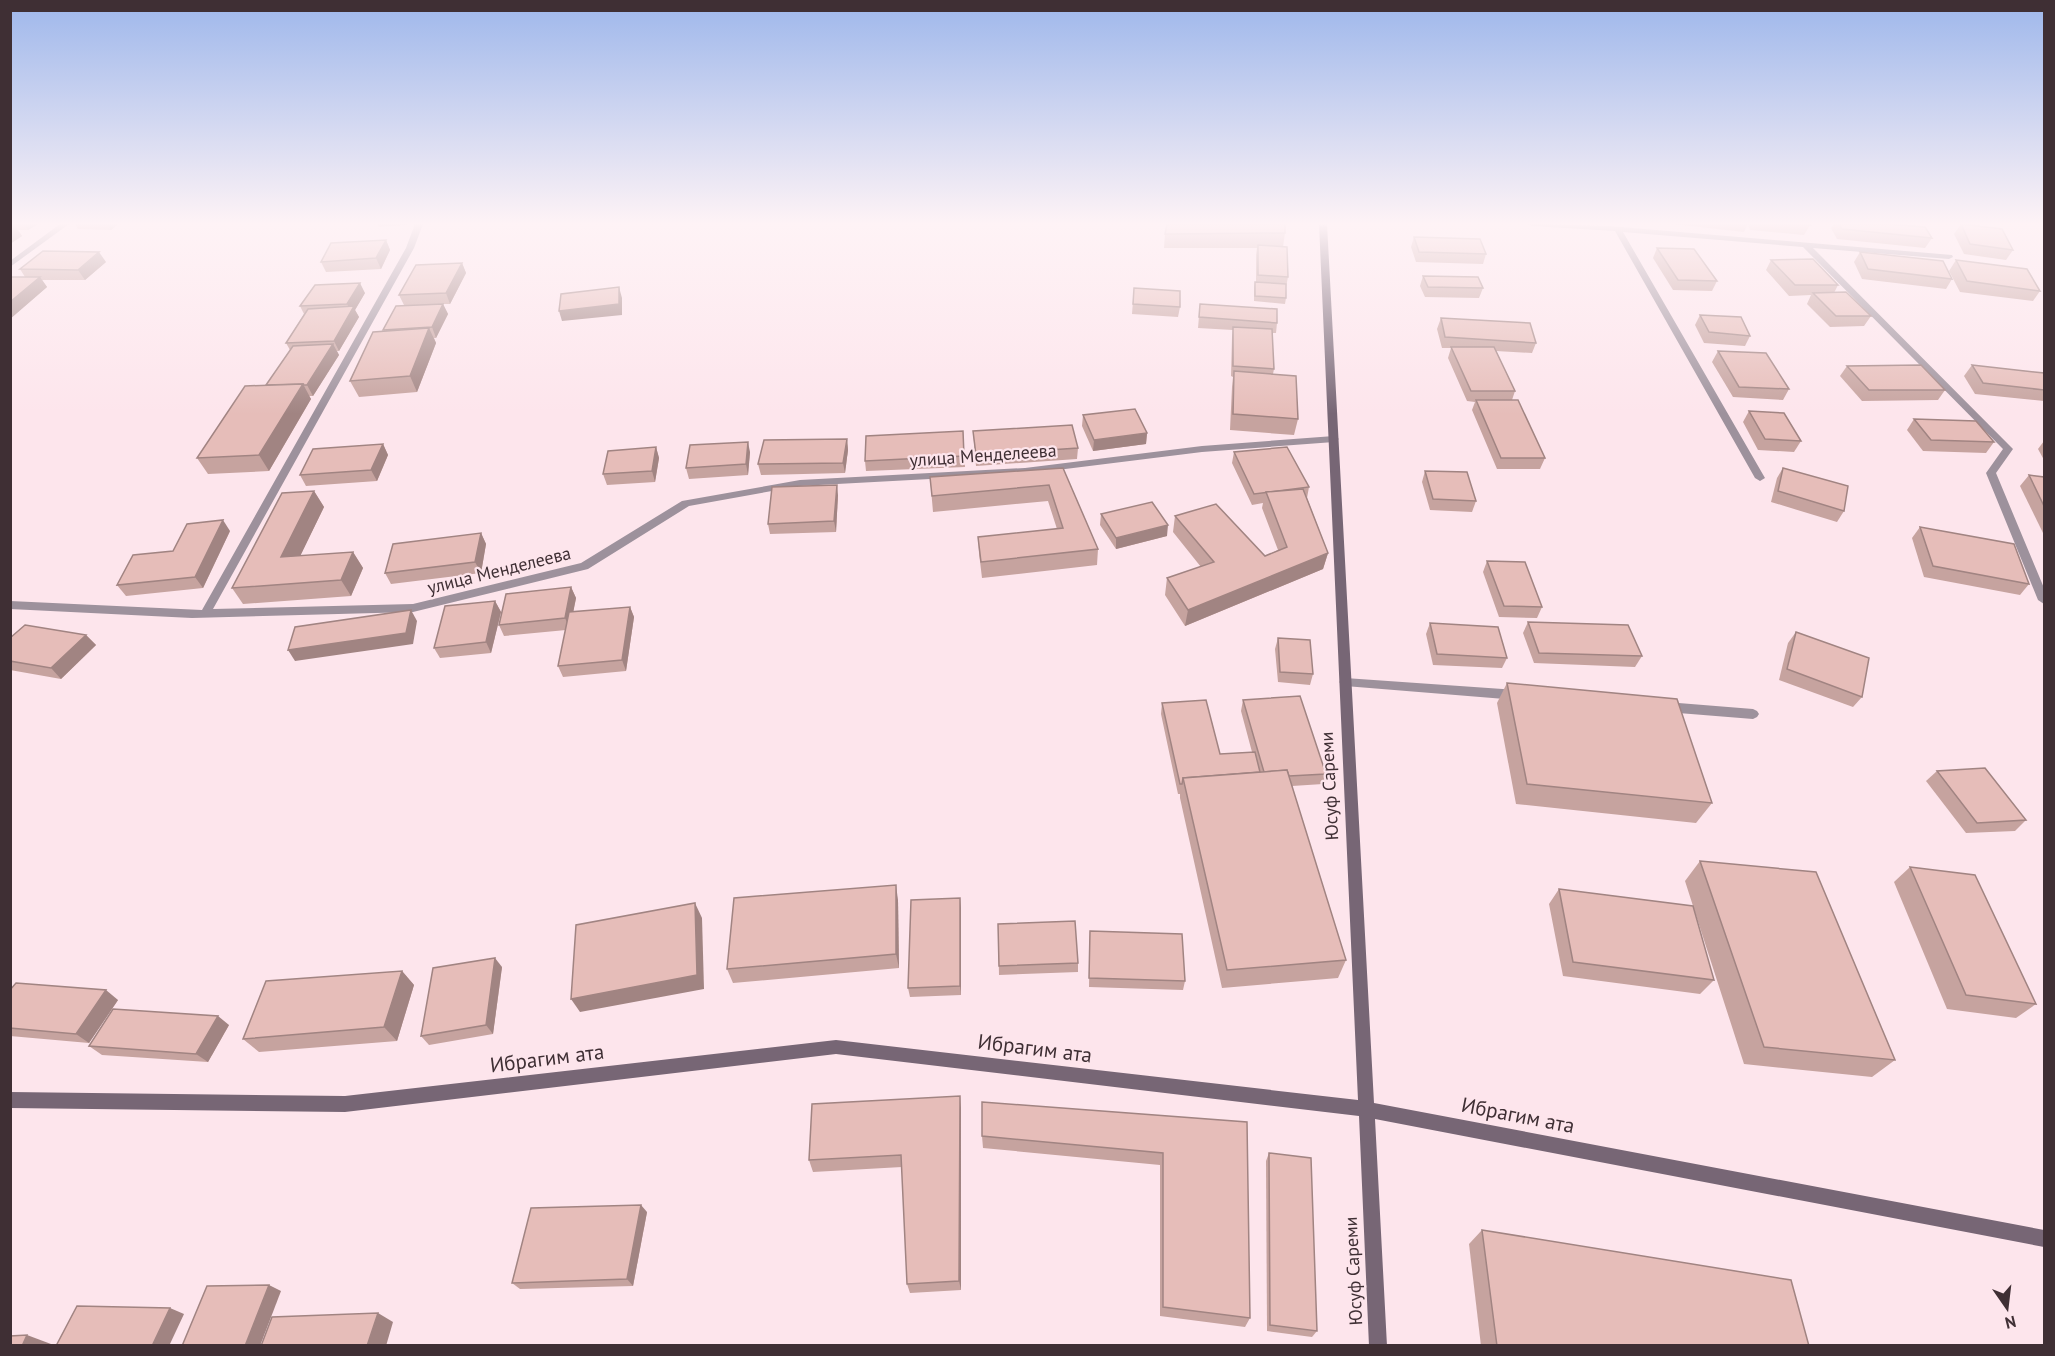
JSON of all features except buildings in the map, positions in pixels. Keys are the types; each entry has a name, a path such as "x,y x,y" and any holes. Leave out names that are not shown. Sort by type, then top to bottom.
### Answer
{"main road":[{"name":"Юсуф Сареми","path":"1326,287 1378,1346"},
{"name":"Ибрагим ата","path":"10,1100 345,1104 836,1047 1365,1109 2044,1239"}],"street":[{"path":"205,614 388,287"},
{"path":"1652,287 1760,478"},
{"path":"1848,287 2008,449 1991,473 2044,600"},
{"name":"улица Менделеева","path":"10,605 205,614 413,608 584,566 686,503 800,483 1025,471 1202,449 1334,439"},
{"path":"1345,682 1531,696"},
{"path":"1648,705 1753,714"}]}
